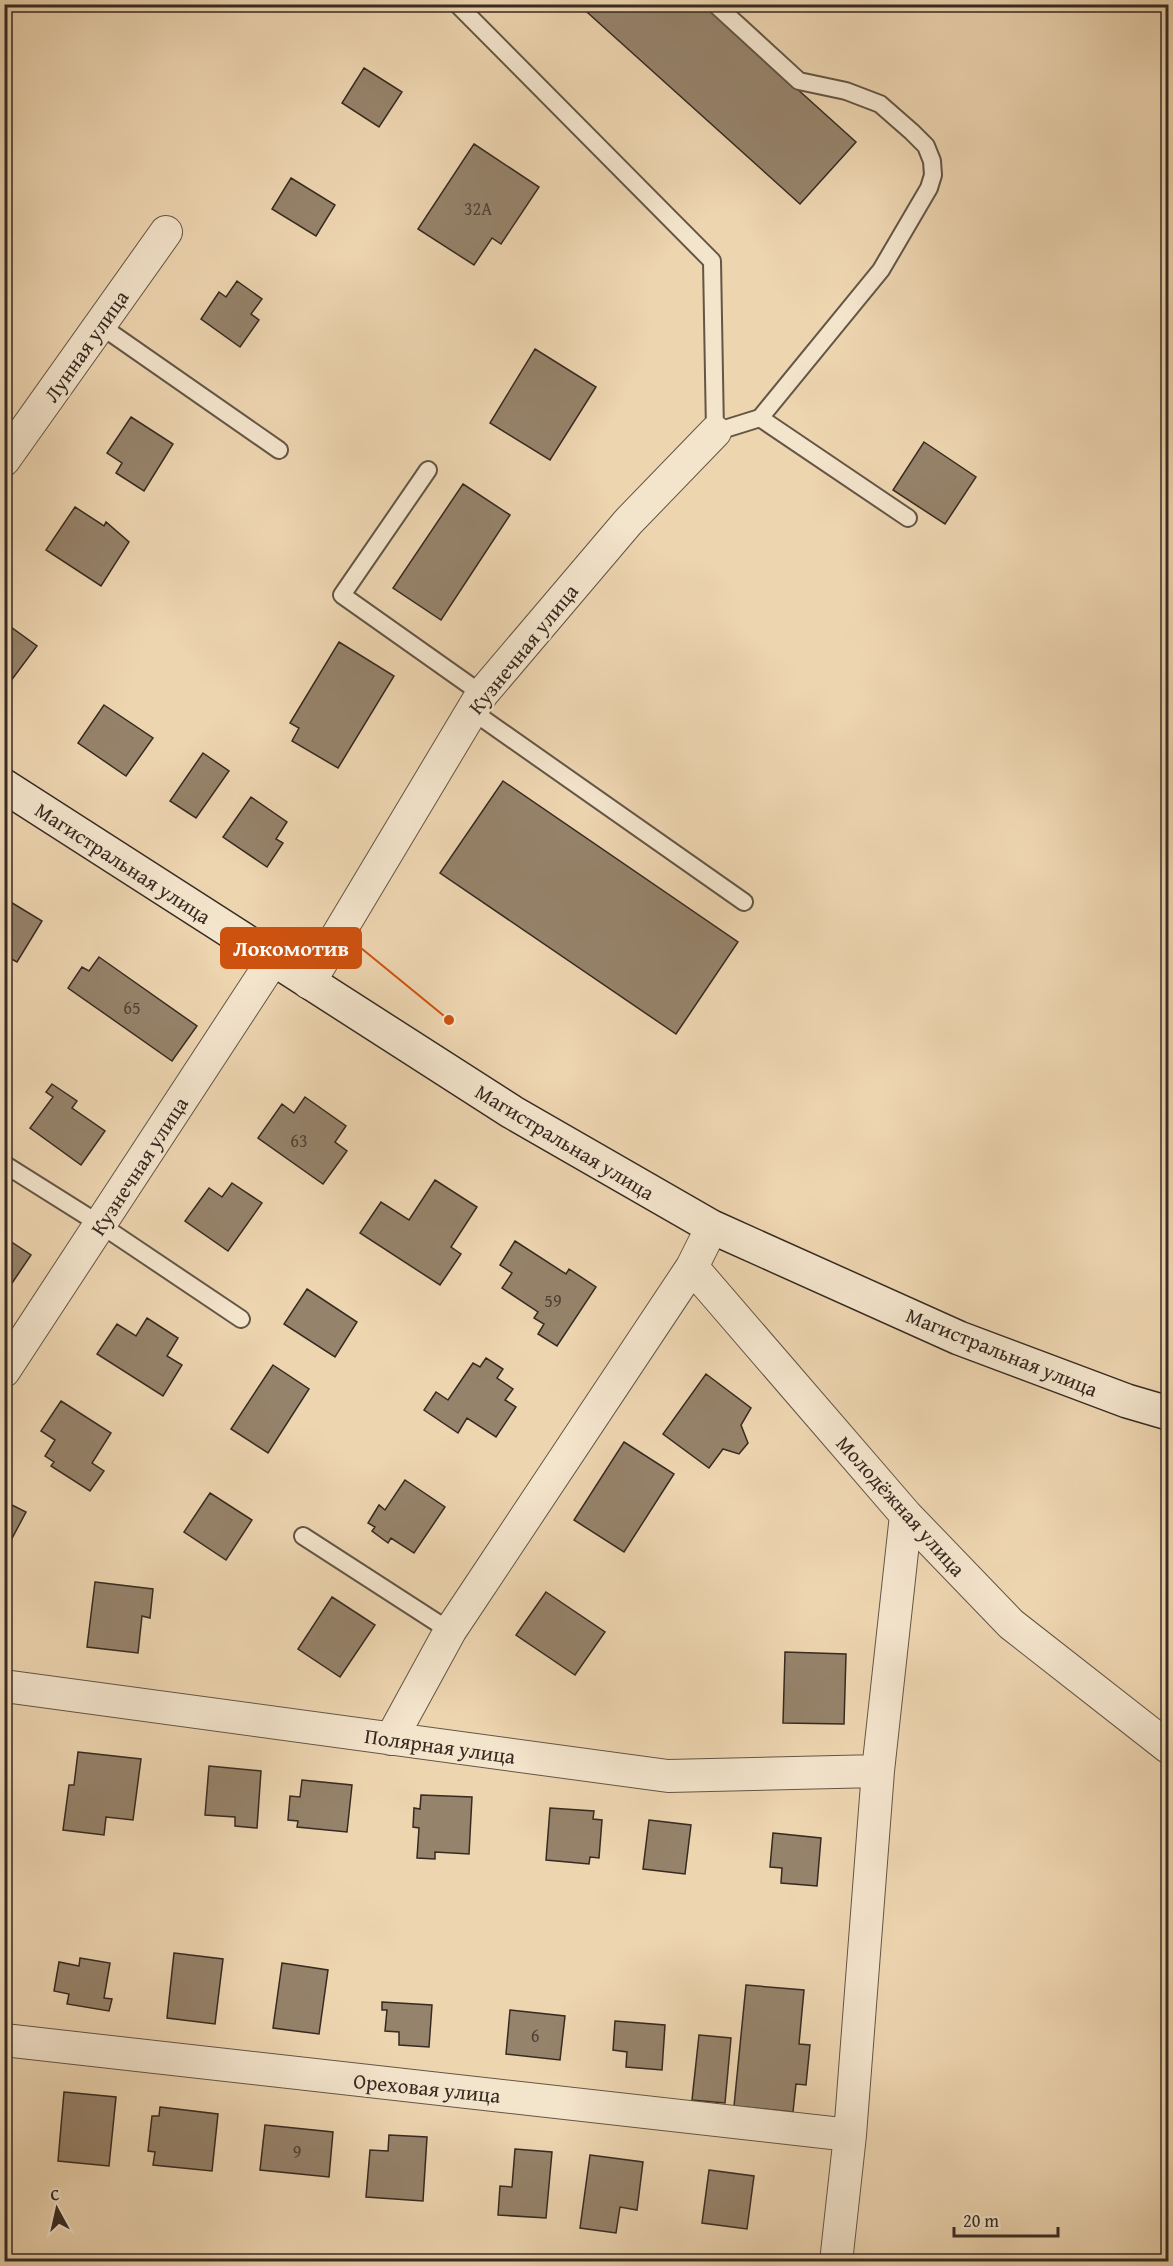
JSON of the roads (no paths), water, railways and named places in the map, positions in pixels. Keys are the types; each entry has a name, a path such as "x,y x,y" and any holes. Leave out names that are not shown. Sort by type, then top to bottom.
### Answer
{"main road":[{"name":"Магистральная улица","path":"4,786 512,1112 712,1227 959,1338 1127,1401 1168,1413"}],"street":[{"name":"Лунная улица","path":"4,460 166,232"},
{"name":"Кузнечная улица","path":"309,983 477,703 628,522 715,432"},
{"name":"Кузнечная улица","path":"4,1371 273,960"},
{"path":"391,1739 450,1630 692,1267 712,1227"},
{"name":"Молодёжная улица","path":"692,1267 906,1515 1011,1624 1168,1747"},
{"path":"836,2262 850,2135 878,1771 906,1515"},
{"name":"Полярная улица","path":"4,1686 668,1776 878,1771"},
{"name":"Ореховая улица","path":"4,2040 850,2135"}],"lane":[{"path":"457,4 712,261 715,432 760,418 881,270 929,188 933,175 932,161 926,146 879,104 846,91 799,81 715,4"},
{"path":"101,326 279,450"},
{"path":"760,418 908,518"},
{"path":"428,470 342,595 477,703 744,902"},
{"path":"4,1164 101,1224 241,1319"},
{"path":"303,1536 450,1630"}],"place":[{"name":"Локомотив","path":"449,1020"}]}
